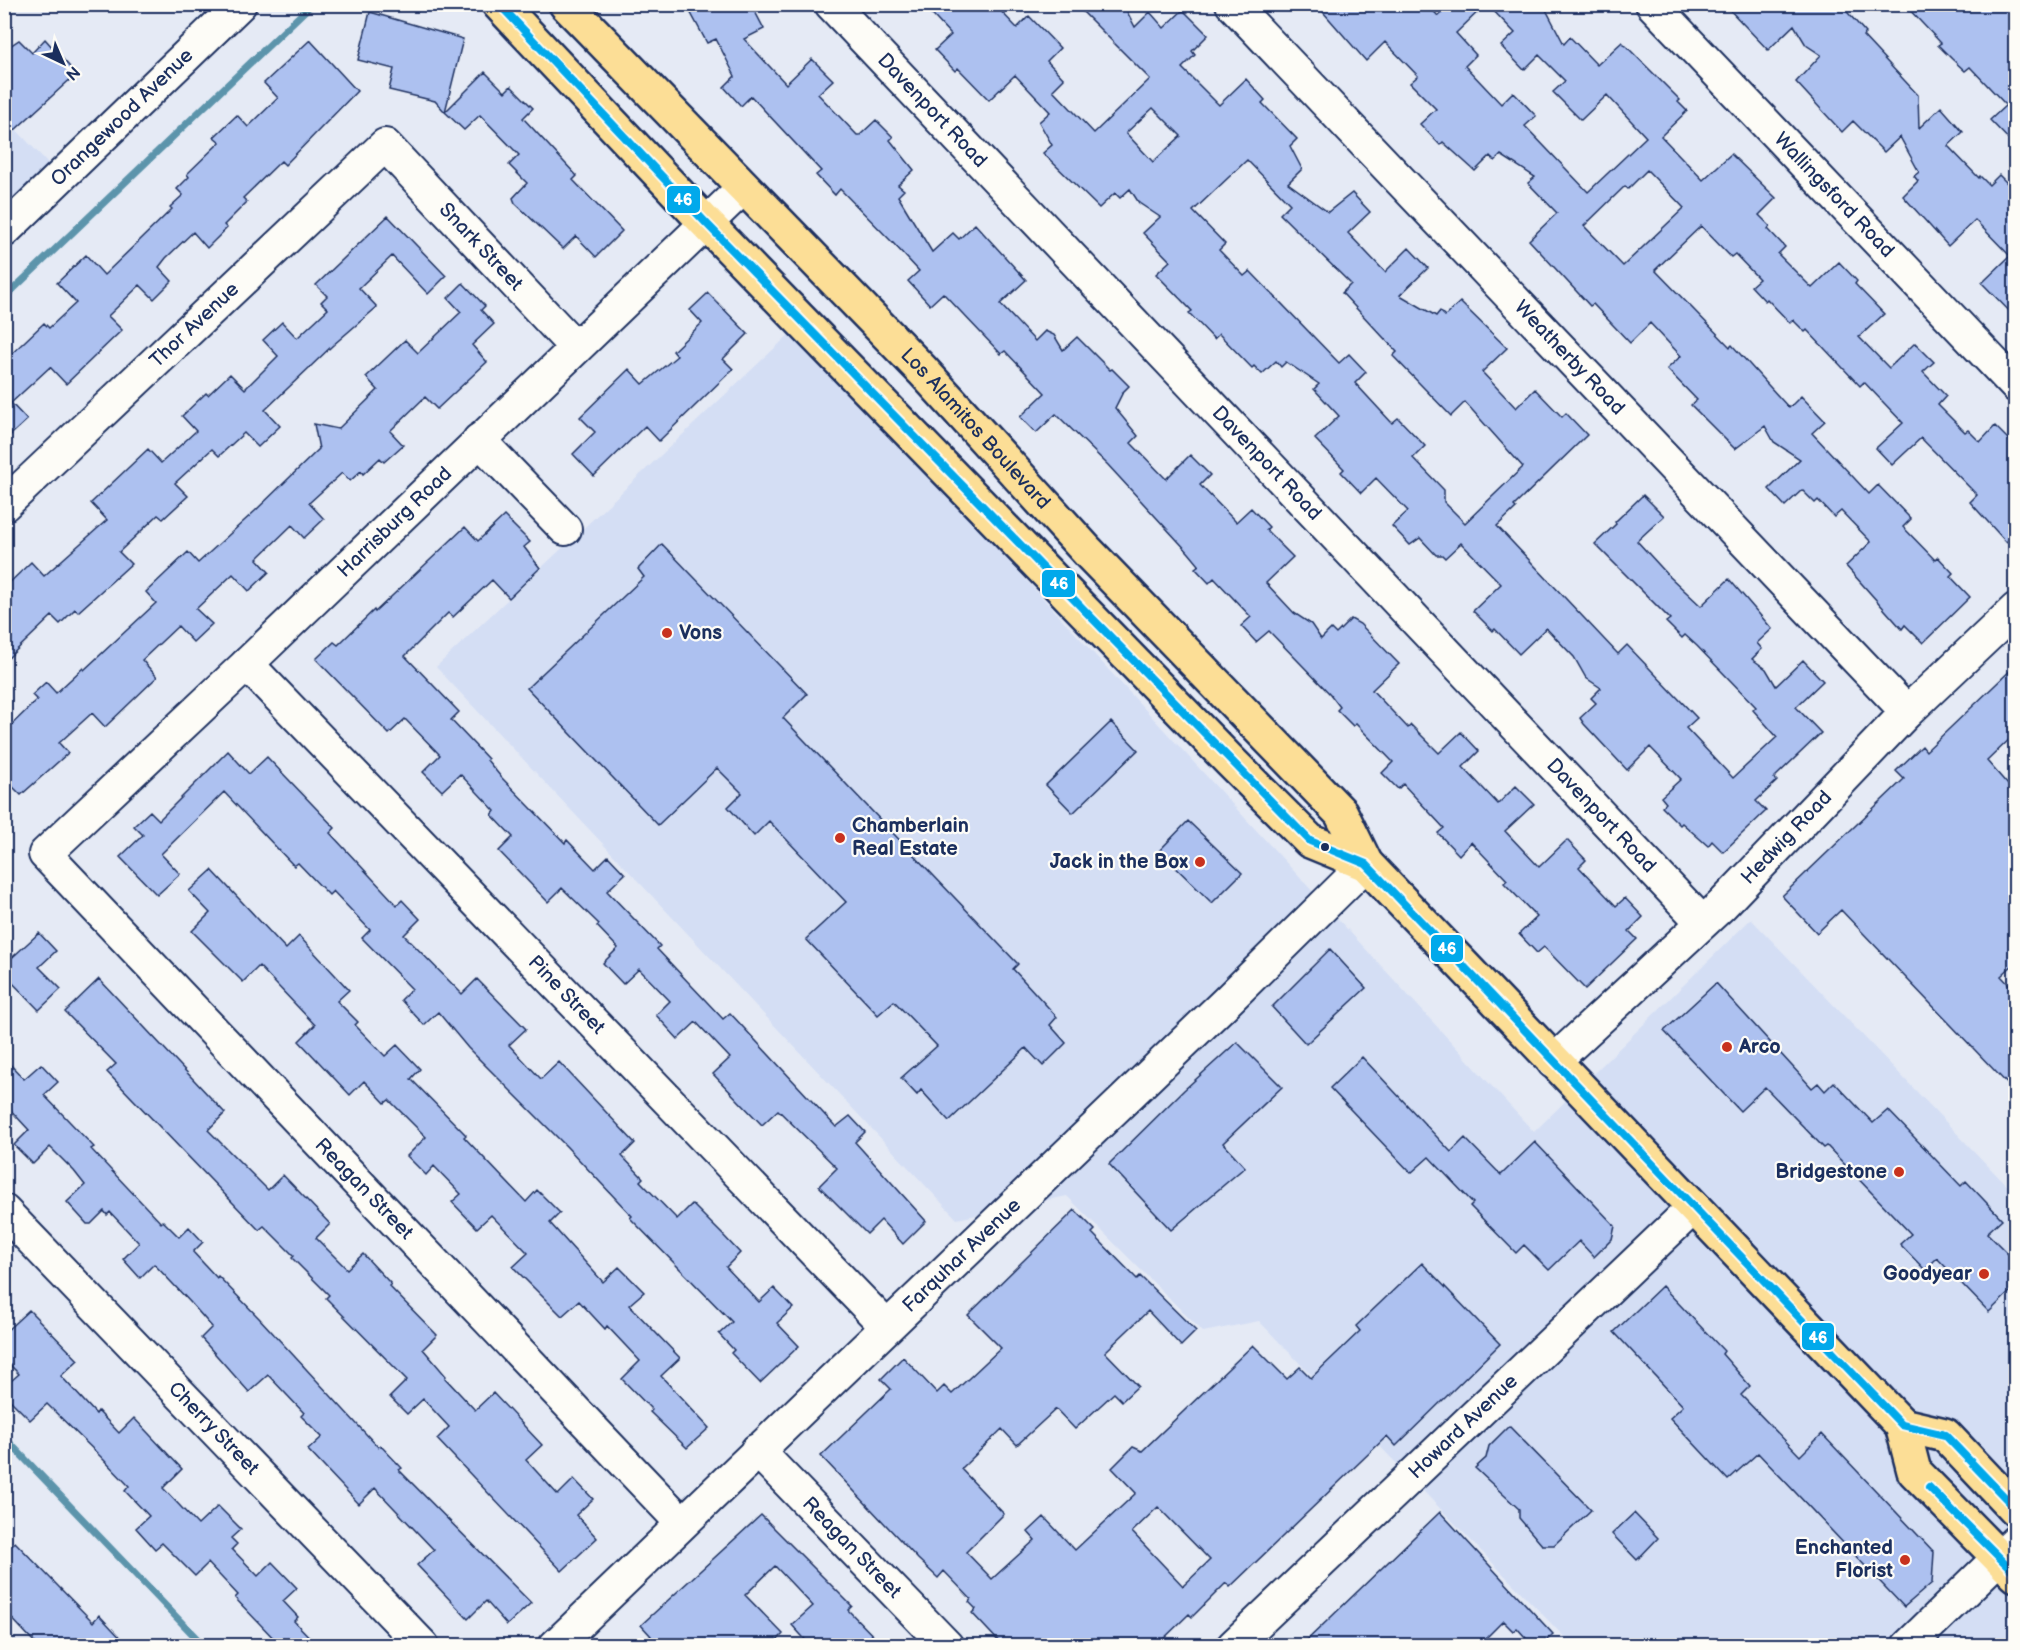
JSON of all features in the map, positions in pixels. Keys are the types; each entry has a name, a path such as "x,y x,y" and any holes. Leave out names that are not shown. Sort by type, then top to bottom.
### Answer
{"main road":[{"name":"Los Alamitos Boulevard","path":"499,4 706,223 1196,728 1310,841 1366,864"},
{"name":"Los Alamitos Boulevard","path":"566,4 742,188 923,371 1088,552 1341,813 1366,864 1902,1425 1914,1471 2010,1558"},
{"path":"1902,1425 1945,1435 2016,1510"}],"street":[{"name":"Orangewood Avenue","path":"4,231 240,4"},
{"name":"Davenport Road","path":"831,4 1702,922"},
{"name":"Weatherby Road","path":"1232,4 1907,712"},
{"name":"Wallingsford Road","path":"1652,4 2016,386"},
{"name":"Snark Street","path":"385,146 576,348"},
{"name":"Thor Avenue","path":"4,505 385,146"},
{"name":"Harrisburg Road","path":"45,854 248,664 742,188"},
{"path":"479,440 565,528"},
{"name":"Hedwig Road","path":"1553,1062 1722,905 1907,712 2016,609"},
{"name":"Pine Street","path":"248,664 886,1326"},
{"name":"Reagan Street","path":"45,854 682,1523"},
{"name":"Farquhar Avenue","path":"555,1646 1218,1010 1366,864"},
{"name":"Howard Avenue","path":"1233,1646 1693,1208"},
{"name":"Cherry Street","path":"4,1211 423,1646"},
{"name":"Reagan Street","path":"757,1450 947,1646"},
{"path":"1908,1646 2010,1558"}],"shaded area":[{"path":"5,118 49,164 5,207"},
{"path":"795,329 1534,1132 1751,919 2015,1194 2015,1645 1572,1645 1259,1321 1203,1332 1067,1196 957,1219 436,667"}],"building":[{"path":"686,4 751,4 764,29 744,39 786,84 812,59 833,80 818,94 857,135 860,135 876,120 893,137 890,140 914,170 898,185 904,190 898,196 932,252 953,233 959,239 975,224 1026,280 1000,304 1035,341 1045,331 1054,335 1063,350 1077,337 1110,370 1112,369 1129,386 1123,392 1115,408 1138,436 1131,443 1166,479 1190,455 1210,475 1200,485 1236,522 1251,508 1269,527 1266,530 1293,557 1266,583 1294,613 1311,624 1321,639 1331,629 1336,634 1351,619 1360,624 1399,664 1372,690 1408,728 1411,725 1439,753 1461,732 1479,751 1463,767 1498,804 1516,786 1534,804 1505,831 1539,867 1567,840 1586,860 1579,867 1616,906 1625,898 1643,917 1629,931 1637,939 1585,989 1544,947 1537,953 1519,934 1537,917 1504,883 1507,880 1471,842 1459,855 1438,833 1444,828 1403,784 1398,789 1382,773 1393,762 1356,724 1353,726 1337,710 1340,707 1330,694 1269,631 1256,642 1241,626 1251,617 1214,578 1209,583 1195,568 1199,565 1189,553 1108,465 1056,414 1036,433 1020,417 1045,393 1005,351 1001,354 943,293 930,305 908,281 919,271 893,243 840,189 835,195 816,175 821,171 751,96 741,106 724,87 735,76 716,39 707,43"},
{"path":"922,4 994,4 1017,28 1029,16 1060,48 1047,61 1064,79 1053,90 1094,133 1150,79 1075,4 1123,4 1135,27 1150,12 1164,28 1183,10 1208,35 1192,51 1195,55 1182,68 1219,105 1246,79 1265,100 1262,103 1297,139 1290,146 1302,169 1288,183 1328,212 1352,193 1370,212 1348,233 1385,272 1409,248 1428,268 1400,295 1436,316 1440,311 1445,316 1460,302 1507,348 1482,372 1516,408 1535,389 1562,417 1566,413 1587,435 1514,506 1516,508 1497,526 1618,654 1627,645 1697,718 1686,728 1733,778 1777,737 1753,710 1756,707 1697,646 1685,635 1682,638 1666,622 1670,619 1595,544 1616,524 1615,522 1643,495 1664,516 1637,541 1670,577 1701,606 1729,579 1772,629 1757,643 1762,649 1752,659 1766,669 1776,686 1803,660 1823,681 1796,707 1821,733 1774,778 1777,781 1756,801 1766,811 1723,852 1712,841 1708,846 1682,823 1680,825 1662,807 1666,803 1661,797 1681,779 1650,747 1627,770 1580,718 1596,703 1591,698 1601,688 1586,678 1574,657 1546,628 1519,654 1495,629 1493,631 1473,611 1501,584 1461,543 1445,558 1442,555 1436,555 1420,538 1410,545 1392,526 1408,511 1376,478 1361,493 1341,472 1344,469 1315,439 1339,416 1314,389 1319,384 1286,362 1281,367 1276,361 1262,374 1254,366 1252,368 1219,334 1214,339 1189,313 1192,311 1156,274 1170,261 1143,233 1160,217 1139,203 1130,189 1120,198 1115,193 1099,208 1043,153 1052,145 1039,122 1050,112 1015,75 989,100 958,68 955,71 935,50 951,35","holes":["1153,108 1181,136 1153,162 1126,133","1247,160 1290,204 1280,214 1351,284 1342,293 1397,352 1393,356 1451,416 1465,402 1523,467 1465,523 1444,502 1444,490 1413,458 1425,446 1398,418 1392,423 1355,383 1366,372 1349,354 1339,363 1250,271 1244,276 1219,250 1225,244 1193,211"]},
{"path":"1316,4 1427,4 1438,16 1451,4 1486,4 1456,33 1476,55 1465,66 1501,104 1513,92 1536,116 1525,126 1588,192 1646,137 1607,95 1581,120 1553,92 1565,81 1539,55 1524,70 1501,46 1515,33 1487,4 1543,4 1564,44 1570,37 1597,65 1622,42 1680,100 1678,102 1687,111 1661,136 1703,180 1731,154 1776,198 1759,215 1770,226 1768,229 1785,247 1778,254 1812,288 1839,262 1857,281 1855,284 1884,314 1859,337 1889,368 1915,343 1934,362 1923,372 1946,396 1938,405 1965,432 1968,430 1980,442 1995,426 2016,447 2016,533 2006,542 1970,502 1977,495 1921,438 1892,465 1876,448 1903,423 1864,382 1860,386 1807,330 1805,332 1793,320 1790,323 1767,299 1765,301 1751,286 1759,279 1735,254 1731,257 1701,226 1655,270 1730,347 1732,345 1789,408 1801,396 1825,421 1812,433 1869,494 1878,485 1911,519 1903,527 1935,560 1938,557 1953,573 1950,576 1970,597 1923,643 1905,625 1902,629 1846,566 1871,542 1841,511 1834,517 1818,500 1815,503 1802,490 1785,506 1769,489 1800,459 1774,442 1765,426 1735,449 1691,405 1697,400 1667,369 1681,356 1650,323 1630,343 1593,304 1590,306 1529,240 1557,213 1528,183 1535,177 1501,155 1495,161 1490,156 1475,171 1443,142 1440,145 1420,124 1436,109 1410,83 1418,76 1385,42 1366,61","holes":["1647,170 1684,208 1623,266 1584,226 1625,186 1628,189"]},
{"path":"1724,4 1840,4 1866,33 1863,36 1918,95 1919,128 1941,107 1963,132 1948,146 1979,178 1980,176 1989,185 1999,175 2016,192 2016,318 1982,283 2010,256 1975,220 1948,246 1903,196 1918,181 1914,176 1919,172 1900,137 1884,152 1853,121 1842,132 1796,82 1821,55 1806,45 1794,25 1768,50"},
{"path":"1904,4 2004,4 2016,17 2016,147 1990,120 2006,105 1970,67 1965,71 1952,59 1938,45 1941,43"},
{"path":"370,12 463,39 445,112 435,101 389,90 394,69 358,60"},
{"path":"45,39 76,74 4,140 4,50 19,40 32,53"},
{"path":"310,40 357,91 285,165 281,161 243,198 247,202 224,225 227,228 207,248 193,232 166,258 159,267 172,281 154,299 140,285 108,316 122,330 66,384 50,367 11,403 27,420 4,441 4,361 44,323 49,328 76,303 57,283 86,255 104,275 172,209 170,207 183,195 177,189 189,177 187,174 220,142 214,137 237,115 248,127 278,98 264,83"},
{"path":"485,72 505,92 511,86 533,108 523,118 577,176 573,180 622,231 596,257 576,236 563,249 515,203 513,198 527,183 509,165 519,155 480,115 464,130 445,112"},
{"path":"388,216 446,276 428,294 392,256 359,288 377,307 265,410 280,426 258,447 244,433 219,456 212,449 175,483 188,496 163,519 158,515 119,552 131,564 78,612 75,609 60,624 52,616 4,662 4,588 31,562 44,576 107,520 91,503 148,449 161,463 196,431 182,416 206,393 208,395 230,374 245,389 278,356 263,340 282,322 297,338 328,309 321,302 327,296 316,285"},
{"path":"463,283 485,306 481,310 494,324 472,345 487,362 437,409 425,397 390,431 403,445 384,462 380,458 363,474 361,471 350,481 342,473 309,503 324,519 304,538 292,525 257,559 269,572 249,591 233,574 196,609 212,624 193,642 178,626 142,660 157,677 105,727 92,713 59,743 68,753 21,795 4,778 4,732 37,700 32,695 46,682 56,693 83,668 84,670 156,603 146,592 188,552 198,563 255,511 319,449 314,424 338,429 378,390 366,377 405,340 418,353 461,312 448,298"},
{"path":"708,293 748,334 723,359 733,369 659,441 645,426 594,476 573,454 595,432 580,417 629,369 643,384 677,356 673,351 702,323 690,310"},
{"path":"504,516 530,542 524,547 540,568 509,598 492,580 453,617 448,613 405,656 459,712 451,720 488,759 501,777 565,843 567,840 595,869 608,856 625,874 607,891 660,946 657,949 723,1019 730,1013 836,1127 850,1116 865,1132 855,1142 926,1221 903,1244 881,1220 867,1234 819,1186 837,1168 778,1110 762,1125 713,1074 730,1058 696,1022 678,1039 656,1015 670,1001 639,969 623,984 603,963 618,948 597,926 599,924 562,888 548,902 499,851 513,837 492,815 495,811 460,774 442,791 423,772 440,755 405,719 389,734 316,659 334,642 338,645 465,527 478,541"},
{"path":"662,544 807,694 783,718 1018,964 1013,969 1057,1017 1050,1025 1066,1043 1043,1066 1026,1048 949,1121 921,1090 917,1095 901,1078 937,1046 894,1001 878,1015 806,939 846,902 769,821 754,836 728,807 742,793 717,768 658,825 527,688 644,577 638,569"},
{"path":"2016,665 2016,733 1987,761 2016,794 2016,962 2001,976 2016,992 2016,1093 1841,910 1817,933 1782,896 1904,779 1896,771 1922,746 1926,751"},
{"path":"1111,722 1138,750 1073,813 1046,785"},
{"path":"228,751 249,774 267,757 335,828 330,833 397,905 402,900 420,919 404,935 462,994 477,979 526,1029 509,1045 541,1079 559,1062 635,1143 622,1156 643,1178 640,1181 677,1219 692,1204 723,1235 740,1253 726,1267 759,1302 774,1288 793,1308 777,1323 799,1346 760,1383 731,1353 734,1350 719,1334 732,1322 630,1218 632,1216 567,1147 468,1048 438,1012 424,1025 401,1000 412,989 362,938 370,930 333,891 329,895 298,863 294,866 224,792 161,854 180,874 157,895 120,857 143,835 134,826 150,811 159,820"},
{"name":"Jack in the Box","path":"1188,821 1242,873 1212,903 1159,851"},
{"path":"212,870 286,949 299,936 349,990 337,1001 358,1022 355,1025 385,1056 397,1045 420,1069 411,1079 466,1135 464,1137 526,1202 537,1190 560,1213 550,1223 603,1282 619,1267 644,1292 629,1305 680,1358 661,1376 709,1428 687,1448 650,1412 652,1410 622,1379 640,1361 607,1326 605,1329 579,1301 562,1316 513,1267 528,1253 491,1215 477,1228 452,1202 461,1194 434,1166 426,1175 407,1156 426,1137 389,1100 385,1103 364,1081 350,1095 299,1041 315,1025 259,966 243,982 192,931 210,913 189,891"},
{"path":"39,933 56,951 39,967 61,989 39,1010 4,974 4,965"},
{"path":"1330,949 1366,988 1306,1044 1272,1007"},
{"path":"99,979 225,1113 208,1130 268,1190 283,1175 330,1224 316,1238 347,1269 363,1254 391,1284 389,1286 437,1335 423,1349 446,1376 445,1378 475,1410 493,1393 542,1445 526,1460 558,1495 574,1479 593,1499 576,1515 597,1538 562,1571 437,1439 449,1427 423,1399 407,1414 390,1397 407,1380 326,1298 329,1295 292,1258 294,1256 264,1226 259,1230 107,1072 116,1064 65,1012"},
{"path":"1716,983 1812,1088 1818,1083 1825,1091 1834,1082 1873,1123 1888,1110 1961,1186 1966,1181 2002,1219 1987,1233 2016,1262 2016,1286 1989,1312 1937,1258 1925,1270 1900,1244 1911,1234 1827,1146 1824,1148 1765,1087 1740,1111 1664,1031"},
{"path":"1237,1042 1282,1087 1223,1143 1245,1167 1171,1230 1109,1164 1184,1090"},
{"path":"1362,1057 1451,1152 1465,1138 1501,1175 1535,1142 1615,1226 1612,1239 1594,1257 1579,1241 1549,1270 1524,1245 1516,1253 1470,1206 1473,1203 1429,1157 1411,1173 1330,1088"},
{"path":"4,1058 24,1079 41,1064 58,1082 44,1095 94,1147 91,1149 161,1223 163,1221 179,1237 189,1227 203,1242 193,1252 259,1318 378,1447 380,1445 402,1468 399,1470 531,1603 507,1625 486,1601 468,1619 417,1565 434,1550 375,1488 359,1504 308,1450 322,1437 301,1416 304,1413 268,1375 249,1392 201,1338 212,1327 191,1303 154,1264 140,1278 123,1259 139,1243 110,1212 107,1215 104,1211 91,1224 87,1224 67,1202 85,1185 74,1171 50,1147 33,1164 14,1145 29,1130 4,1103"},
{"path":"1075,1210 1095,1230 1092,1233 1137,1279 1140,1276 1196,1331 1181,1346 1148,1311 1105,1352 1138,1386 1122,1401 1114,1393 1075,1429 1056,1409 1017,1445 1002,1429 961,1469 1004,1514 966,1552 992,1579 1035,1540 1028,1532 1044,1517 1075,1550 1136,1493 1112,1468 1133,1447 1142,1451 1253,1345 1287,1379 1300,1367 1311,1378 1360,1331 1356,1326 1422,1263 1500,1344 1396,1446 1387,1436 1230,1587 1226,1583 1192,1617 1189,1614 1156,1646 1003,1646 972,1613 976,1609 969,1602 971,1599 944,1571 938,1578 918,1559 821,1456 891,1389 881,1379 903,1357 937,1393 944,1386 952,1394 1001,1348 968,1315","holes":["1158,1507 1210,1560 1183,1586 1132,1532"]},
{"path":"1662,1286 1724,1351 1722,1354 1750,1386 1741,1395 1800,1456 1822,1434 1934,1552 1932,1583 1904,1607 1758,1453 1728,1480 1670,1418 1683,1406 1614,1332"},
{"path":"29,1310 78,1360 61,1376 96,1414 98,1411 119,1433 134,1418 182,1469 163,1488 198,1525 218,1506 241,1529 231,1538 237,1544 232,1549 258,1576 272,1562 297,1588 283,1601 298,1617 294,1621 318,1646 281,1646 235,1598 238,1595 208,1563 195,1576 162,1543 155,1549 136,1528 149,1516 125,1491 129,1486 101,1457 47,1404 30,1420 4,1394 4,1387 19,1374 4,1359 4,1333"},
{"path":"1509,1426 1591,1510 1554,1545 1542,1545 1519,1518 1519,1509 1475,1468 1486,1458 1489,1446"},
{"path":"1440,1512 1553,1634 1541,1646 1533,1646 1517,1628 1513,1631 1503,1621 1478,1646 1301,1646"},
{"path":"1634,1513 1658,1538 1637,1560 1612,1534"},
{"path":"761,1515 852,1606 848,1610 883,1646 811,1646 792,1625 813,1606 775,1566 745,1595 783,1634 772,1646 641,1646 651,1636 641,1625"},
{"path":"15,1542 93,1622 99,1615 128,1646 38,1646 4,1610 4,1552"}],"waterway":[{"path":"4,298 312,4"},
{"path":"4,1437 204,1646"}],"transit line":[{"name":"46","path":"499,4 706,223 1310,841 1366,864 1902,1425 1945,1435 2016,1509"},
{"name":"46","path":"1929,1487 2016,1574"}],"place":[{"name":"Vons","path":"667,633"},
{"name":"Chamberlain Real Estate","path":"840,838"},
{"name":"Jack in the Box","path":"1200,862"},
{"name":"Arco","path":"1727,1047"},
{"name":"Bridgestone","path":"1899,1172"},
{"name":"Goodyear","path":"1984,1274"},
{"name":"Enchanted Florist","path":"1905,1560"}]}
